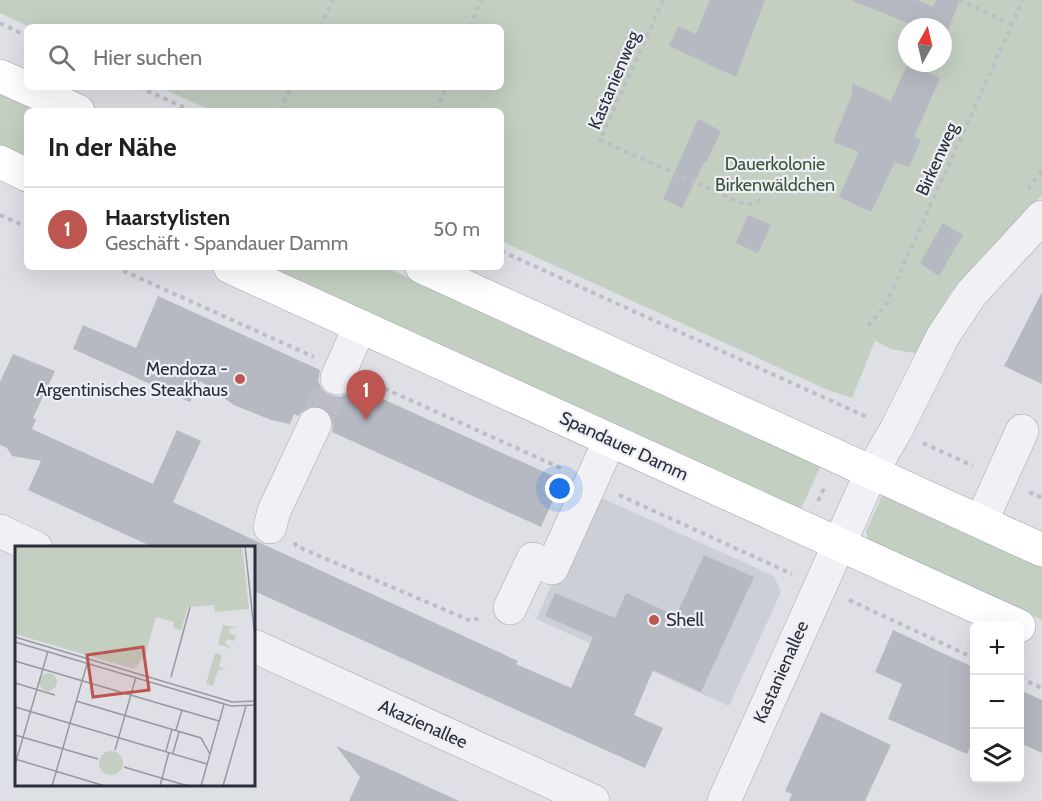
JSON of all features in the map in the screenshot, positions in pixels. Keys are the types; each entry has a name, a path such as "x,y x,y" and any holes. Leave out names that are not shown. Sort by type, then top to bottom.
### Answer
{"main road":[{"path":"0,76 24,87"},
{"path":"31,90 71,108"},
{"path":"0,162 24,174"},
{"name":"Spandauer Damm","path":"237,270 1008,621"},
{"path":"429,270 1042,550"},
{"name":"Spandauer Damm","path":"1024,628 1042,636"}],"street":[{"name":"Kastanienallee","path":"724,801 871,473 896,430 943,336 971,294 1042,217"},
{"path":"339,373 360,326"},
{"path":"282,532 274,511 315,424"},
{"path":"981,522 1022,431"},
{"path":"510,608 532,559 552,568 610,440"},
{"path":"0,531 32,546"},
{"name":"Akazienallee","path":"255,646 593,801"}],"path":[{"path":"321,24 333,0"},
{"path":"471,24 481,0"},
{"name":"Kastanienweg","path":"663,0 600,140 746,205 765,199"},
{"path":"958,0 1012,25"},
{"name":"Birkenweg","path":"868,326 885,306 1023,0"},
{"path":"0,23 24,35"},
{"path":"146,90 186,108"},
{"path":"281,108 290,90"},
{"path":"437,108 445,90"},
{"path":"0,215 24,226"},
{"path":"504,252 1042,498"},
{"path":"121,270 339,373 591,482 800,578"},
{"path":"815,507 827,480"},
{"path":"282,532 296,546 471,621 510,608"},
{"path":"843,598 970,656"},
{"path":"1024,680 1042,688"}],"shaded area":[{"path":"593,494 774,576 781,592 729,706 536,619"}],"green space":[{"name":"Dauerkolonie Birkenwäldchen","path":"0,0 1042,0 1042,195 951,292 935,318 920,354 891,349 875,341 852,398 828,390 504,242 504,108 205,108 166,90 504,90 504,24 24,24 0,13"},
{"path":"0,93 33,108 24,108 24,157 0,146"},
{"path":"274,270 392,270 821,465 801,509"},
{"path":"882,496 893,496 1042,566 1042,620 868,542 866,531"}],"building":[{"path":"710,0 765,0 736,77 669,46 678,26 696,34"},
{"path":"917,0 933,7 936,0 960,0 952,19 898,19 853,1"},
{"path":"904,72 930,72 940,78 914,137 921,140 909,167 895,162 871,212 839,197 859,152 833,142 852,94 852,83 891,101"},
{"path":"698,119 721,131 682,208 663,199"},
{"path":"748,215 771,225 758,253 736,243"},
{"path":"943,223 963,235 939,276 920,263"},
{"path":"1042,292 1042,384 1004,366"},
{"path":"158,296 320,370 318,381 329,395 340,397 354,386 562,480 541,527 332,432 334,423 331,414 322,407 313,405 305,408 298,416 294,414 290,424 271,420 234,405 200,381 190,402 73,349 83,325 136,348"},
{"path":"13,354 55,371 33,418 36,420 32,429 153,484 177,430 201,441 173,502 518,661 516,664 571,688 593,637 545,616 555,593 615,618 626,593 676,616 704,555 754,577 701,692 653,670 634,715 663,728 645,768 255,591 255,546 151,546 28,490 41,461 12,456 7,448 0,445 0,382"},
{"path":"893,630 970,666 970,747 967,754 888,719 902,684 875,672"},
{"path":"1024,692 1042,700 1042,753 1024,745"},
{"path":"821,712 891,745 865,801 789,801 792,794 785,791"},
{"path":"336,746 459,801 349,801 360,777"}],"tunnel":[{"path":"315,424 337,378"}],"place":[{"name":"Mendoza - Argentinisches Steakhaus","path":"240,379"},
{"name":"Haarstylisten","path":"366,420"},
{"name":"Shell","path":"654,620"}]}
